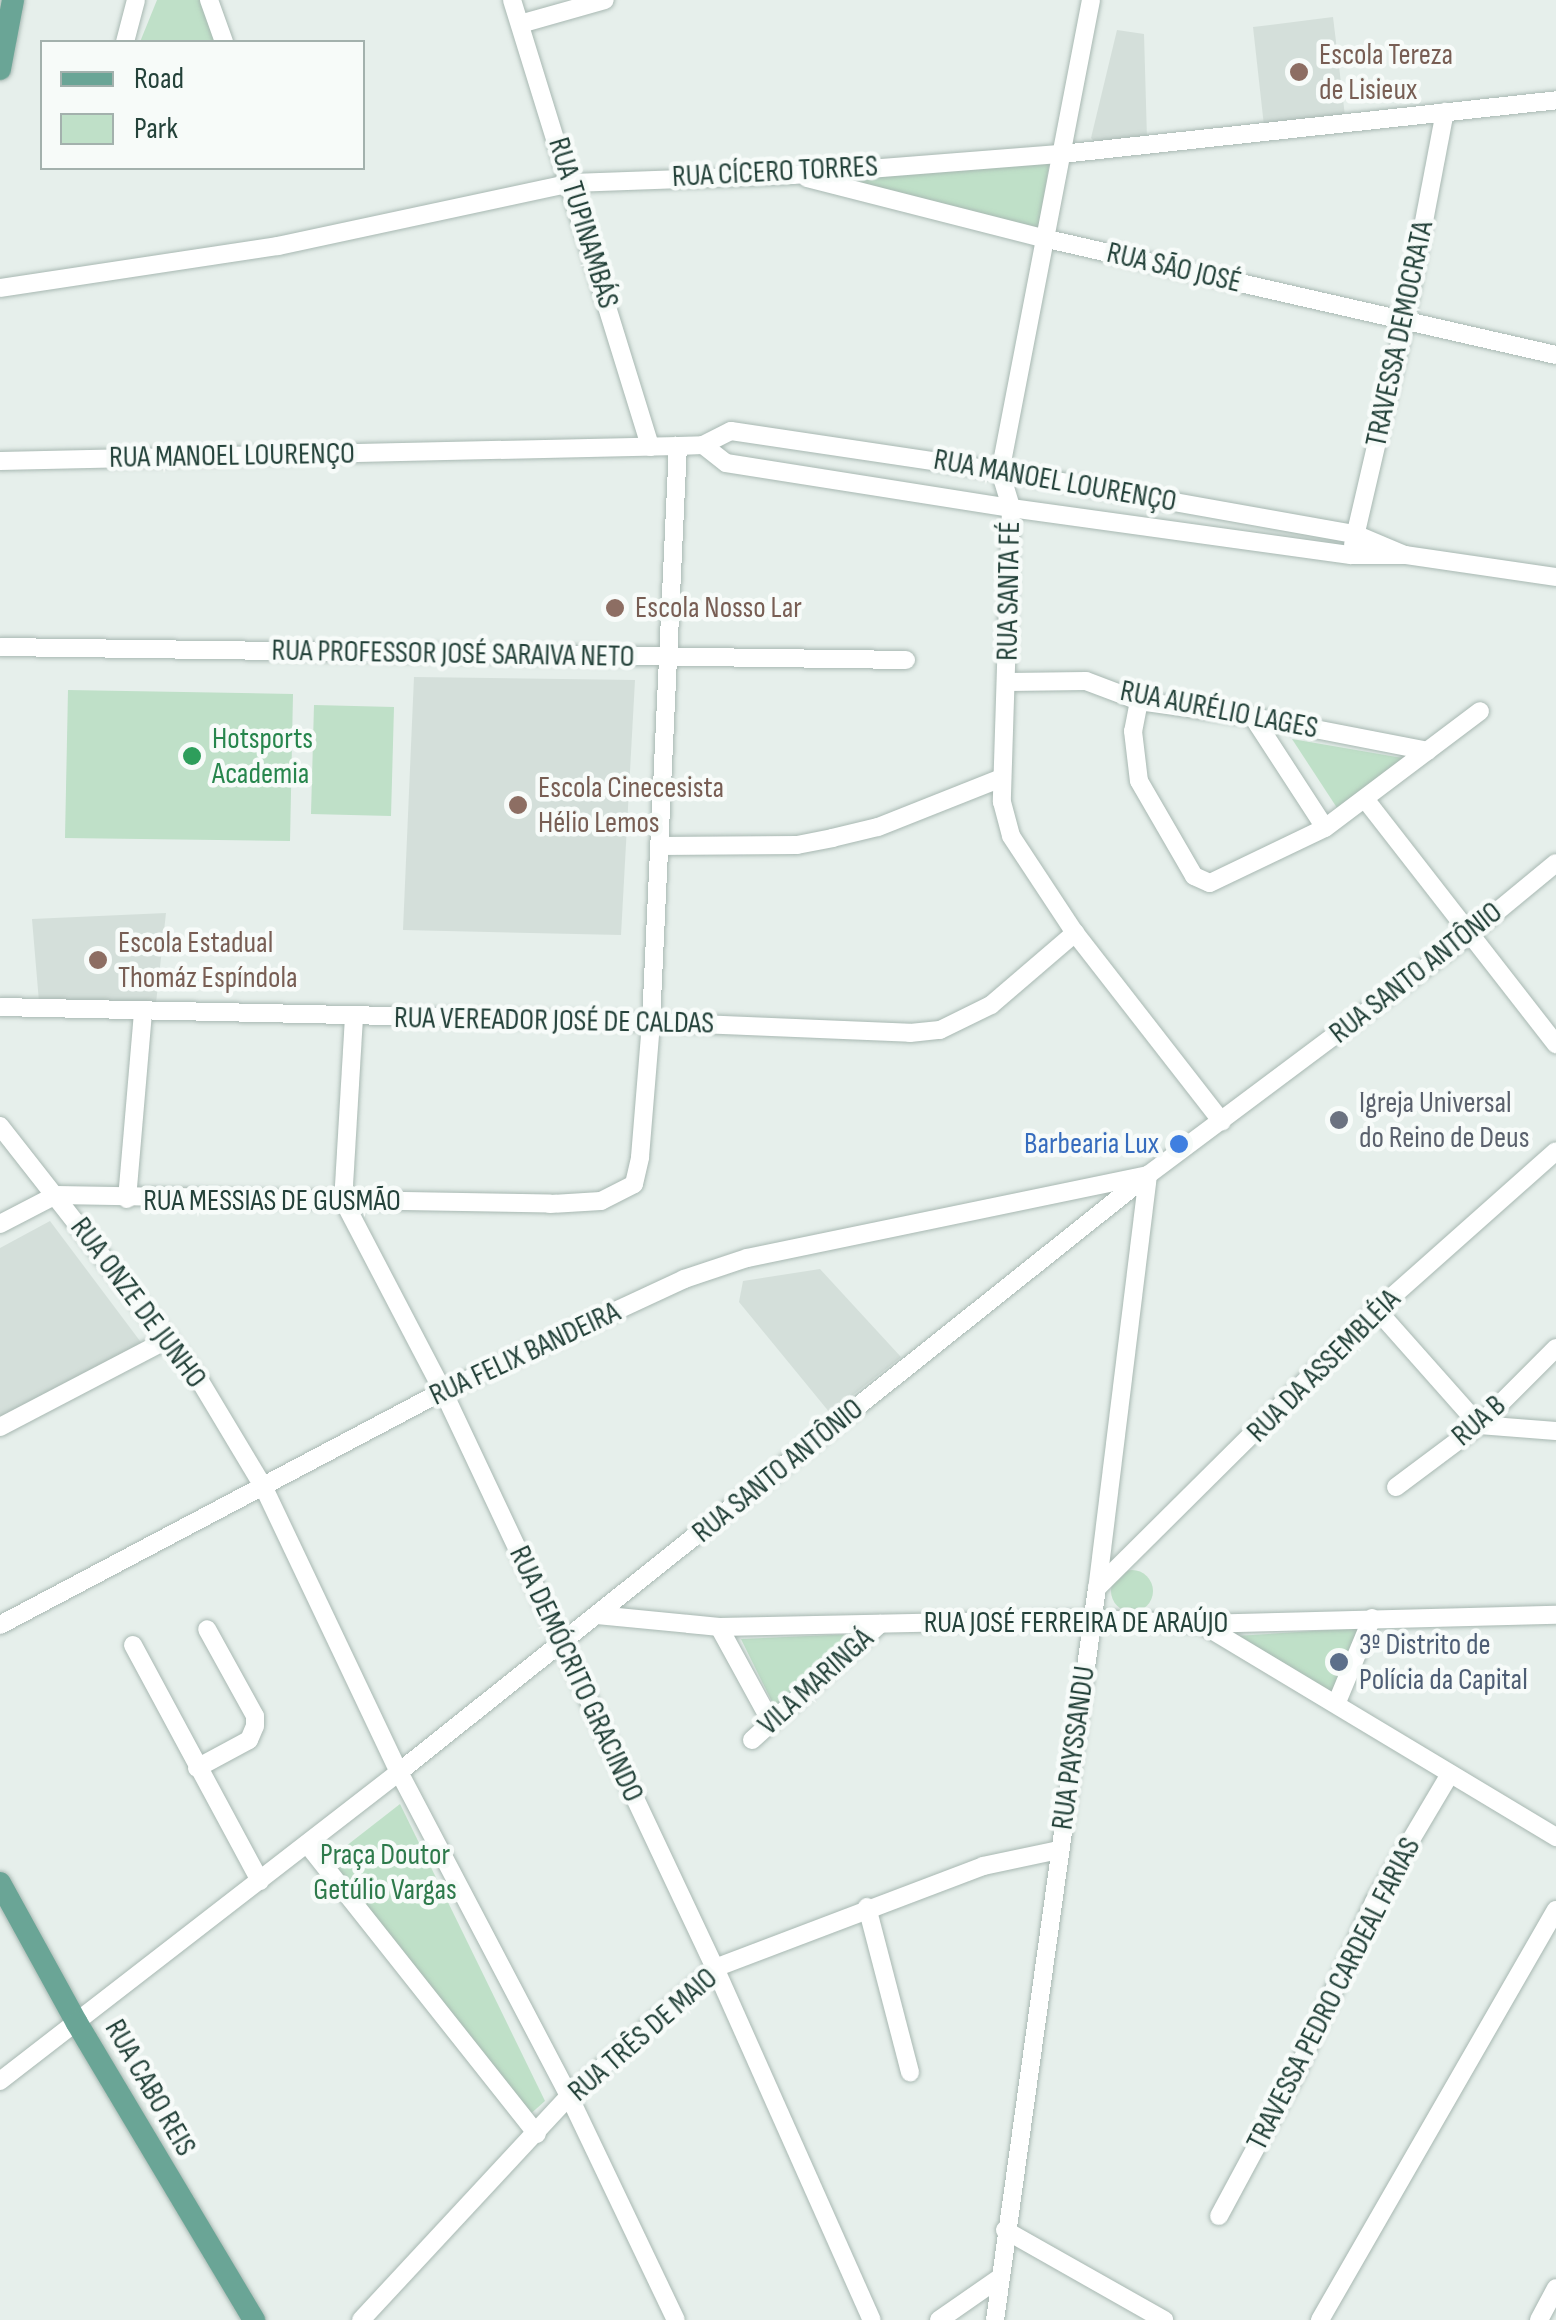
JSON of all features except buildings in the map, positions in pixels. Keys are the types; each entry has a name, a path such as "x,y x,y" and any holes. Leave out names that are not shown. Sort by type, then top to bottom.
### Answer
{"main road":[{"path":"0,69 8,1"},
{"name":"RUA CABO REIS","path":"0,1882 78,2023 254,2320"}],"street":[{"path":"126,40 136,0"},
{"path":"209,0 223,40"},
{"name":"RUA TUPINAMBÁS","path":"512,0 572,184 650,448"},
{"path":"520,24 605,0"},
{"name":"RUA SANTA FÉ","path":"1090,0 1000,471 1011,508 1002,778 1011,836 1075,933 1222,1122"},
{"name":"RUA CÍCERO TORRES","path":"0,288 278,246 572,184 793,175 1062,154 1556,100"},
{"name":"TRAVESSA DEMOCRATA","path":"1350,555 1405,320 1445,112"},
{"name":"RUA SÃO JOSÉ","path":"793,175 1044,238 1556,355"},
{"name":"RUA MANOEL LOURENÇO","path":"0,461 650,448 703,444 731,431 1000,471 1355,534 1405,554"},
{"name":"RUA MANOEL LOURENÇO","path":"703,444 726,463 1011,508 1350,555 1405,554 1556,576"},
{"path":"651,1022 678,446"},
{"name":"RUA PROFESSOR JOSÉ SARAIVA NETO","path":"0,648 906,660"},
{"name":"RUA AURÉLIO LAGES","path":"1008,682 1086,682 1139,701 1253,717 1428,752"},
{"path":"1139,701 1133,731 1139,780 1202,882 1230,877 1326,828 1480,711"},
{"path":"1253,717 1326,828"},
{"path":"658,846 815,842 878,827 1002,778"},
{"path":"1365,800 1556,1044"},
{"name":"RUA SANTO ANTÔNIO","path":"0,2081 597,1616 1148,1175 1471,933 1556,863"},
{"name":"RUA VEREADOR JOSÉ DE CALDAS","path":"0,1007 651,1022 910,1033 940,1030 990,1005 1075,933"},
{"path":"127,1199 143,1011"},
{"path":"343,1200 354,1018"},
{"name":"RUA MESSIAS DE GUSMÃO","path":"56,1195 550,1204 602,1201 634,1184 640,1158 651,1022"},
{"name":"RUA ONZE DE JUNHO","path":"0,1126 200,1381 264,1488 399,1772 569,2096 676,2320"},
{"name":"RUA DA ASSEMBLÉIA","path":"1097,1588 1377,1310 1556,1151"},
{"name":"RUA FELIX BANDEIRA","path":"0,1624 442,1391 684,1280 748,1258 1148,1175"},
{"name":"RUA PAYSSANDU","path":"995,2320 1093,1619 1148,1175"},
{"path":"1090,1187 1103,1197 1101,1213"},
{"path":"0,1224 56,1195"},
{"name":"RUA DEMÓCRITO GRACINDO","path":"343,1200 442,1391 715,1968 872,2320"},
{"path":"1377,1310 1479,1425 1554,1430"},
{"path":"0,1427 168,1339"},
{"name":"RUA B","path":"1396,1487 1479,1425 1556,1348"},
{"name":"RUA JOSÉ FERREIRA DE ARAÚJO","path":"597,1616 720,1627 1093,1619 1204,1624 1556,1614"},
{"path":"1336,1702 1372,1618"},
{"name":"VILA MARINGÁ","path":"752,1740 880,1624"},
{"path":"1204,1624 1556,1837"},
{"path":"720,1627 771,1722"},
{"path":"197,1768 249,1740 255,1726 255,1716 206,1629"},
{"path":"133,1646 260,1881"},
{"name":"TRAVESSA PEDRO CARDEAL FARIAS","path":"1219,2216 1296,2071 1374,1902 1450,1774"},
{"path":"308,1844 537,2134"},
{"name":"RUA TRÊS DE MAIO","path":"360,2320 569,2096 715,1968 983,1866 1059,1850"},
{"path":"867,1907 910,2072"},
{"path":"1320,2320 1556,1910"},
{"path":"1005,2230 1164,2320"},
{"path":"939,2320 998,2279"},
{"path":"1539,2320 1556,2288"}],"shaded area":[{"name":"Escola Tereza de Lisieux","path":"1333,17 1345,116 1264,126 1253,27"},
{"path":"1117,30 1144,34 1147,139 1095,142 1091,138"},
{"name":"Escola Cinecesista Hélio Lemos","path":"414,677 635,680 621,935 403,930"},
{"name":"Escola Estadual Thomáz Espíndola","path":"166,913 156,1003 39,1002 32,919"},
{"path":"50,1221 143,1345 0,1421 0,1248"},
{"path":"820,1269 901,1357 830,1413 739,1302 743,1281"}],"green space":[{"path":"157,0 207,0 224,40 141,40"},
{"path":"1050,160 1038,231 838,179"},
{"path":"68,690 293,694 290,841 65,838"},
{"path":"314,705 394,707 391,816 311,814"},
{"path":"1292,739 1420,761 1343,817"},
{"path":"1132,1570 1147,1576 1153,1591 1147,1606 1132,1612 1117,1606 1111,1591 1117,1576"},
{"path":"1359,1628 1333,1694 1236,1636"},
{"path":"855,1634 775,1708 741,1639"},
{"name":"Praça Doutor Getúlio Vargas","path":"400,1804 545,2101 527,2117 323,1864"}],"place":[{"name":"Escola Tereza de Lisieux","path":"1299,72"},
{"name":"Escola Nosso Lar","path":"615,608"},
{"name":"Hotsports Academia","path":"192,756"},
{"name":"Escola Cinecesista Hélio Lemos","path":"518,805"},
{"name":"Escola Estadual Thomáz Espíndola","path":"98,960"},
{"name":"Igreja Universal do Reino de Deus","path":"1339,1120"},
{"name":"Barbearia Lux","path":"1179,1144"},
{"name":"3º Distrito de Polícia da Capital","path":"1339,1662"}]}
